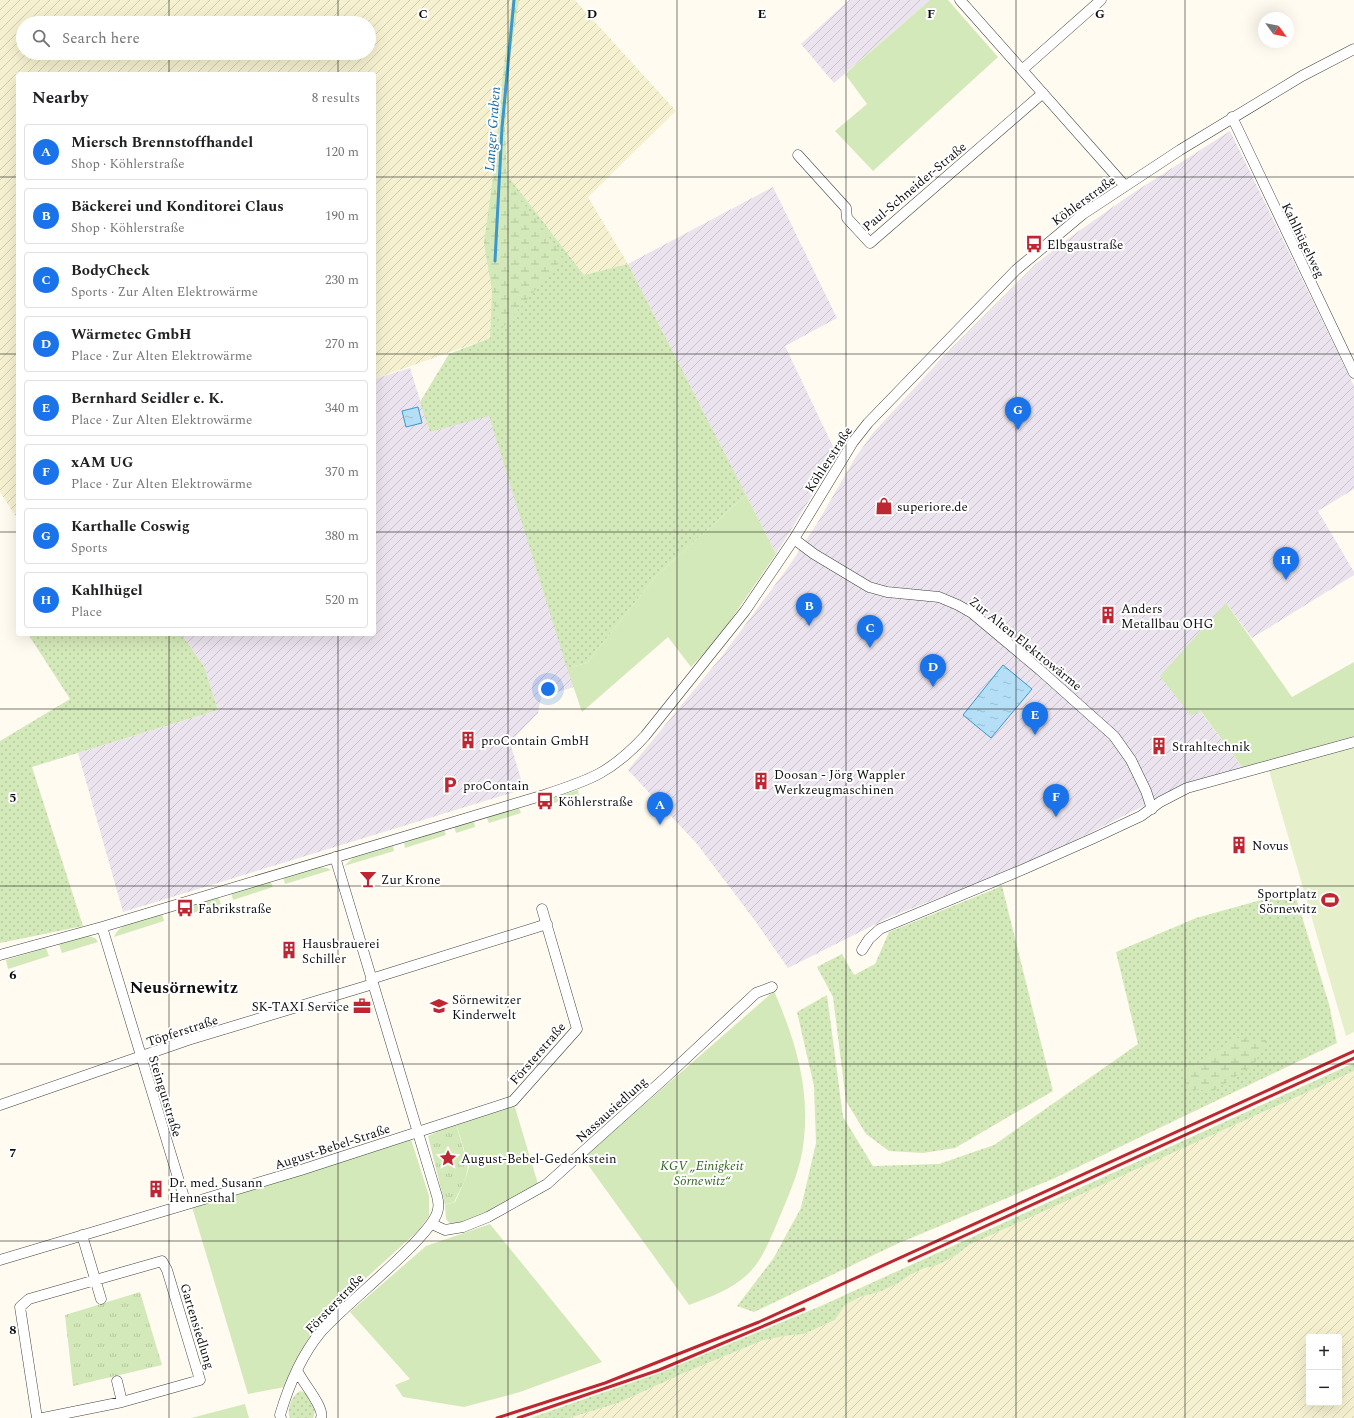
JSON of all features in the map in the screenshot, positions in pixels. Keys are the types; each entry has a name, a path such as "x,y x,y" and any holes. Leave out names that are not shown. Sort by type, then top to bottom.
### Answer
{"street":[{"path":"960,0 1125,186"},
{"path":"1022,70 1101,0"},
{"name":"Köhlerstraße","path":"335,857 586,781 609,768 632,750 731,630 794,538 840,463 868,423 1030,256 1083,214 1232,117 1302,76 1354,49"},
{"name":"Paul-Schneider-Straße","path":"798,155 846,208 848,218 870,243 1043,93"},
{"name":"Kahlhügelweg","path":"1232,117 1354,373"},
{"name":"Zur Alten Elektrowärme","path":"794,538 814,554 869,587 887,592 938,597 958,605 972,613 1045,674 1114,736 1132,760 1146,791 1152,809"},
{"path":"862,950 869,939 880,929 1024,869 1141,816 1187,788 1354,742"},
{"path":"0,955 102,927 335,857"},
{"name":"Försterstraße","path":"281,1418 284,1403 309,1348 320,1333 351,1301 413,1245 432,1224 438,1209 437,1196 335,857"},
{"name":"Försterstraße","path":"418,1132 513,1101 577,1029 542,909"},
{"path":"372,981 547,924"},
{"name":"Steingutstraße","path":"102,927 140,1057 186,1204"},
{"name":"Töpferstraße","path":"0,1105 140,1057 372,981"},
{"name":"Nassausiedlung","path":"432,1224 445,1230 463,1227 488,1218 547,1184 665,1078 756,993 772,987"},
{"name":"August-Bebel-Straße","path":"0,1260 301,1170 418,1132"},
{"path":"82,1235 101,1299"},
{"name":"Gartensiedlung","path":"37,1418 20,1308 29,1299 162,1261 167,1270 200,1380 122,1402 43,1418"},
{"path":"298,1372 304,1385 321,1407 321,1418"},
{"path":"116,1381 122,1402"}],"shaded area":[{"path":"0,0 575,0 676,111 588,197 628,264 584,275 497,163 490,338 376,378 376,72 16,72 16,517 0,492"},
{"path":"849,0 930,0 834,83 801,44"},
{"path":"1230,131 1354,386 1354,489 1318,511 1354,572 1354,575 1252,638 1226,603 1200,711 1243,768 1157,799 1080,838 1001,874 892,916 788,968 753,918 697,844 628,770 722,656 789,566 818,522 855,458 873,433 942,358 1037,263 1069,238 1130,195"},
{"path":"773,187 837,318 785,346 837,455 776,554 628,264"},
{"name":"proContain","path":"410,368 430,432 489,415 574,687 541,697 538,713 513,739 511,746 524,789 123,912 78,753 218,710 204,666 182,636 376,636 376,378"},
{"path":"1354,1071 1354,1418 569,1418 618,1403 684,1373 761,1341 784,1336 804,1334 835,1320 845,1305 860,1297 879,1292 897,1284 910,1275 955,1256 969,1245"}],"green space":[{"path":"512,0 519,0 511,50 505,128 507,181 564,257 499,332 484,243 495,162 500,98"},
{"path":"930,0 948,0 998,57 873,171 835,131 867,104 845,74"},
{"path":"497,162 584,275 628,264 746,495 656,576 587,663 567,668 489,416 430,432 420,402 449,354 490,338"},
{"path":"746,495 776,554 716,641 691,667 668,637 582,712 567,668 587,663 656,576"},
{"path":"1226,603 1292,697 1354,662 1354,736 1243,768 1200,711 1191,716 1160,676"},
{"path":"29,636 182,636 204,666 218,710 32,767 83,926 0,943 0,741 70,699"},
{"name":"Sportplatz Sörnewitz","path":"1354,745 1354,1032 1346,1036 1268,767"},
{"path":"578,790 579,795 551,804 549,799"},
{"path":"519,808 521,813 489,823 487,818"},
{"path":"474,822 475,827 456,833 454,827"},
{"path":"444,830 446,835 405,848 404,843"},
{"path":"393,846 394,851 344,866 353,858"},
{"path":"318,867 331,870 285,884 283,877"},
{"path":"270,881 273,887 233,900 231,893"},
{"path":"1002,886 1053,1091 955,1148 923,1153 889,1151 866,1134 846,1101 833,997 817,967 842,954 854,975 875,964 889,932"},
{"path":"1294,891 1329,1004 1337,1043 1055,1178 899,1243 754,1312 737,1306 773,1259 801,1208 816,1143 814,1086 797,1012 827,995 843,1117 873,1166 939,1164 994,1145 1138,1044 1116,952 1196,918"},
{"path":"218,897 221,904 193,913 190,905"},
{"path":"162,914 164,921 114,937 122,927 128,924"},
{"path":"88,936 95,938 98,942 62,953 59,944"},
{"path":"46,948 49,956 8,969 6,960"},
{"name":"KGV „Einigkeit Sörnewitz“","path":"774,991 796,1050 804,1090 805,1131 798,1169 770,1239 754,1268 741,1280 727,1289 689,1305 583,1158"},
{"path":"1236,1038 1266,1040 1254,1065 1213,1091 1187,1089 1184,1072"},
{"path":"1354,1063 1354,1071 969,1245 955,1256 935,1266 925,1268 910,1275 897,1284 879,1292 860,1297 845,1305 835,1320 804,1334 784,1336 761,1341 684,1373 618,1403 569,1418 530,1418 662,1372 823,1305"},
{"path":"514,1104 538,1184 498,1208 475,1219 465,1223 450,1223 446,1219 445,1205 455,1202 469,1167 456,1123"},
{"path":"456,1123 468,1167 465,1180 454,1202 445,1205 428,1136"},
{"path":"411,1139 429,1196 429,1216 418,1231 366,1278 327,1317 302,1351 285,1387 248,1394 192,1207"},
{"path":"490,1224 602,1362 520,1392 464,1407 403,1397 395,1385 410,1379 350,1312 426,1246"},
{"path":"140,1292 162,1365 73,1386 65,1315"},
{"path":"300,1391 304,1392 310,1398 314,1406 315,1410 313,1418 290,1418 290,1403 294,1396"},
{"path":"245,1404 249,1418 191,1418"}],"water":[{"path":"418,407 422,423 406,427 402,411"},
{"path":"1003,665 1032,689 991,738 963,715"}],"waterway":[{"name":"Langer Graben","path":"495,261 502,128 514,0"}],"railway":[{"path":"497,1418 605,1383 759,1322 1354,1051"},
{"path":"909,1261 1354,1058"},
{"path":"518,1418 659,1370 804,1309"}],"place":[{"name":"Elbgaustraße","path":"1034,244"},
{"name":"Karthalle Coswig","path":"1018,430"},
{"name":"superiore.de","path":"884,506"},
{"name":"Kahlhügel","path":"1286,580"},
{"name":"Anders Metallbau OHG","path":"1108,615"},
{"name":"Bäckerei und Konditorei Claus","path":"809,626"},
{"name":"BodyCheck","path":"870,648"},
{"name":"Wärmetec GmbH","path":"933,687"},
{"name":"Bernhard Seidler e. K.","path":"1035,735"},
{"name":"proContain GmbH","path":"468,740"},
{"name":"Strahltechnik","path":"1159,746"},
{"name":"Doosan - Jörg Wappler Werkzeugmaschinen","path":"761,781"},
{"name":"proContain","path":"450,785"},
{"name":"Köhlerstraße","path":"545,801"},
{"name":"xAM UG","path":"1056,817"},
{"name":"Miersch Brennstoffhandel","path":"660,825"},
{"name":"Novus","path":"1239,845"},
{"name":"Zur Krone","path":"368,879"},
{"name":"Sportplatz Sörnewitz","path":"1330,900"},
{"name":"Fabrikstraße","path":"185,908"},
{"name":"Hausbrauerei Schiller","path":"289,950"},
{"name":"SK-TAXI Service","path":"362,1006"},
{"name":"Sörnewitzer Kinderwelt","path":"439,1006"},
{"name":"August-Bebel-Gedenkstein","path":"448,1158"},
{"name":"Dr. med. Susann Hennesthal","path":"156,1189"}],"district":[{"name":"Neusörnewitz","path":"184,987"}]}
